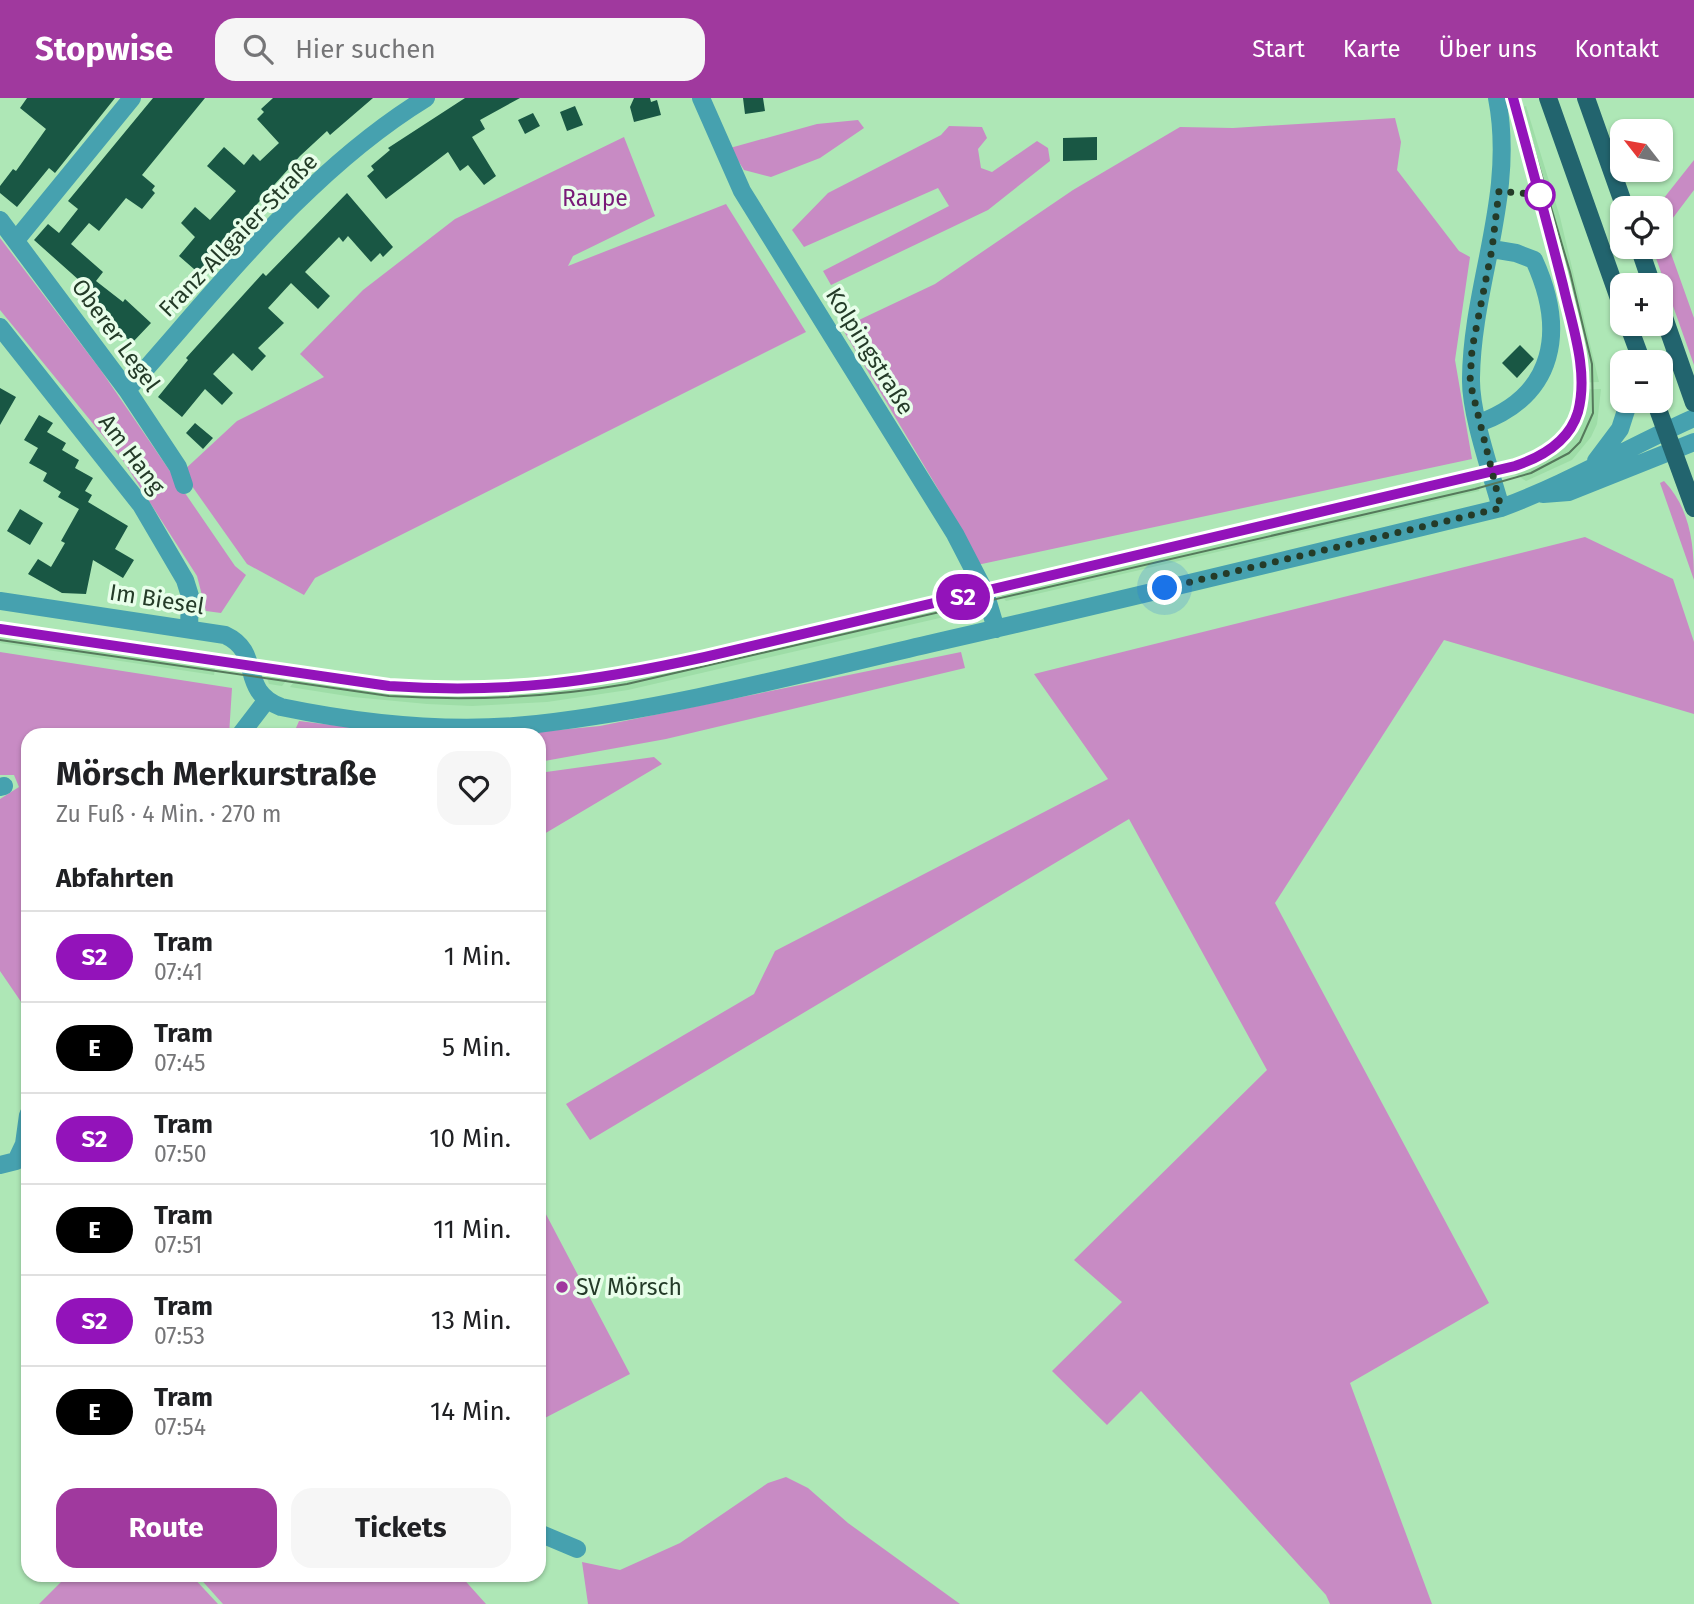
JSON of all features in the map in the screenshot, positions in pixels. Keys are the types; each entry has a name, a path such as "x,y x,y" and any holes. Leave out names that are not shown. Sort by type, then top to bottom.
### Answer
{"main road":[{"path":"1548,98 1610,273"},
{"path":"1586,98 1621,196"},
{"path":"1670,336 1694,403"},
{"path":"1659,413 1694,508"}],"street":[{"path":"16,240 132,98"},
{"name":"Franz-Allgaier-Straße","path":"127,390 304,194 396,117 426,98"},
{"name":"Kolpingstraße","path":"701,98 742,191 955,534 985,592 996,629"},
{"path":"1497,98 1502,137 1492,249 1472,349 1470,382 1501,508"},
{"name":"Oberer Legel","path":"0,220 127,390 178,467 184,485"},
{"path":"1479,423 1507,413 1540,378 1552,344 1539,272 1534,260 1516,253 1492,249"},
{"name":"Am Hang","path":"0,327 141,505 185,580 190,596 189,628"},
{"path":"1588,468 1603,455 1620,429 1625,413"},
{"path":"245,728 266,701 321,714 465,727 535,724 615,712 996,629 1501,508 1540,494 1694,418"},
{"path":"1540,494 1569,492 1694,442"},
{"name":"Im Biesel","path":"0,601 225,635 241,645 257,690 266,701"},
{"path":"0,1165 16,1161 21,1150"},
{"path":"546,1536 577,1549"}],"shaded area":[{"path":"1526,106 1560,217 1599,382 1574,383 1571,340 1511,110"},
{"path":"1601,389 1597,424 1591,437 1572,460 1526,481 1501,465 1530,454 1559,435 1568,421 1575,390"},
{"path":"1484,470 1479,491 1006,601 993,586"},
{"path":"975,590 975,608 953,614 959,594"},
{"path":"950,596 944,617 628,690 547,702 472,706 427,704 353,697 290,687 302,671 432,685 552,682 629,669"},
{"path":"0,624 217,657 214,675 0,643"},
{"path":"263,665 295,670 282,686 269,684"}],"green space":[{"path":"1395,118 1401,142 1397,170 1459,251 1470,257 1455,360 1472,459 977,565 938,489 842,328 935,284 1073,190 1180,127 1233,128"},
{"path":"858,120 864,128 820,158 771,177 744,170 730,148 817,124"},
{"path":"949,126 982,127 987,138 978,149 981,168 992,172 1037,141 1048,148 1050,161 988,210 831,285 823,271 949,206 938,188 804,247 792,230 828,193 941,135"},
{"name":"Raupe","path":"624,137 655,216 573,256 568,266 726,204 806,332 315,578 304,595 247,564 182,472 237,421 324,377 300,354 363,290 455,219"},
{"path":"1694,160 1694,190 1673,218 1673,196 1666,196"},
{"path":"0,238 100,369 235,566 246,575 221,613 206,611 197,576 122,459 0,310"},
{"path":"1656,259 1673,259 1694,318 1694,365 1673,306 1673,273 1661,273"},
{"path":"1664,481 1680,503 1689,527 1694,580 1660,483"},
{"path":"1585,537 1673,579 1694,642 1694,714 1444,640 1275,903 1489,1303 1350,1383 1432,1604 1330,1604 1326,1595 1141,1391 1107,1425 1052,1371 1122,1302 1074,1260 1267,1070 1129,819 590,1140 566,1104 754,994 775,951 1108,779 1034,674"},
{"path":"0,652 232,688 229,728 21,728 21,1002 0,971 0,799 19,787 14,775 0,775"},
{"path":"961,652 965,668 666,739 546,761 546,731 600,726"},
{"path":"299,721 356,728 296,728"},
{"path":"654,757 662,764 546,833 546,772"},
{"name":"SV Mörsch","path":"546,1214 630,1374 546,1417"},
{"path":"786,1477 808,1488 848,1523 960,1604 588,1604 582,1562 620,1570 680,1543 768,1483"},
{"path":"61,1582 198,1582 218,1604 39,1604"},
{"path":"203,1582 466,1582 486,1604 223,1604"}],"building":[{"path":"27,98 115,98 55,173 49,168 17,207 0,193 0,186 13,169 16,171 46,129 20,108"},
{"path":"153,98 205,98 142,175 155,186 152,190 155,193 142,209 126,198 99,231 89,223 71,244 103,272 96,281 123,302 125,299 151,323 132,343 106,319 111,314 86,293 89,289 34,240 48,224 59,233 78,209 68,201"},
{"path":"273,98 373,98 330,135 327,131 300,156 242,221 246,225 202,276 179,256 195,237 181,223 195,207 210,220 236,191 207,166 224,147 244,165 253,154 260,161 279,143 257,119 264,112 261,109"},
{"path":"465,98 520,98 480,120 485,129 472,137 496,176 484,185 468,165 460,171 448,152 386,199 367,176 374,170 371,166 390,150 388,148"},
{"path":"634,98 650,98 651,102 657,100 661,115 634,122 630,107"},
{"path":"743,98 763,98 765,111 745,114"},
{"path":"575,106 583,125 567,131 560,112"},
{"path":"533,113 540,126 525,134 518,120"},
{"path":"1097,137 1097,160 1063,161 1063,138"},
{"path":"347,193 393,247 383,257 380,253 371,262 348,236 343,242 339,237 305,272 330,296 318,309 291,283 268,308 284,323 258,348 266,356 252,371 233,353 213,374 233,393 222,405 205,389 182,417 158,397 188,360 186,358 263,273 266,276"},
{"path":"1520,345 1534,359 1517,378 1502,363"},
{"path":"0,388 16,397 0,425"},
{"path":"39,415 53,423 47,432 66,443 62,450 79,460 75,468 93,478 85,491 92,495 88,502 128,526 115,549 134,560 123,578 93,560 86,594 62,593 28,574 38,559 51,567 65,543 61,541 79,509 58,497 61,492 43,481 47,473 29,463 38,448 24,440"},
{"path":"195,423 213,438 203,449 186,433"},
{"path":"20,509 43,523 30,545 7,531"}],"tram line":[{"name":"S2","path":"0,629 389,686 493,690 576,683 705,657 1492,474 1515,466 1545,453 1564,437 1577,413 1581,387 1579,352 1513,98"},
{"path":"0,640 389,696 479,698 568,692 627,684 1475,489 1531,473 1569,453 1580,442 1593,413 1592,364 1570,272 1519,98"},
{"path":"1450,484 1512,467 1536,457 1556,443 1571,426 1579,403 1581,373 1575,336"},
{"path":"0,629 69,640"}],"place":[{"name":"SV Mörsch","path":"562,1287"}],"route":[{"path":"1165,588 1501,508 1470,382 1472,349 1492,249 1499,191 1540,195"}]}
